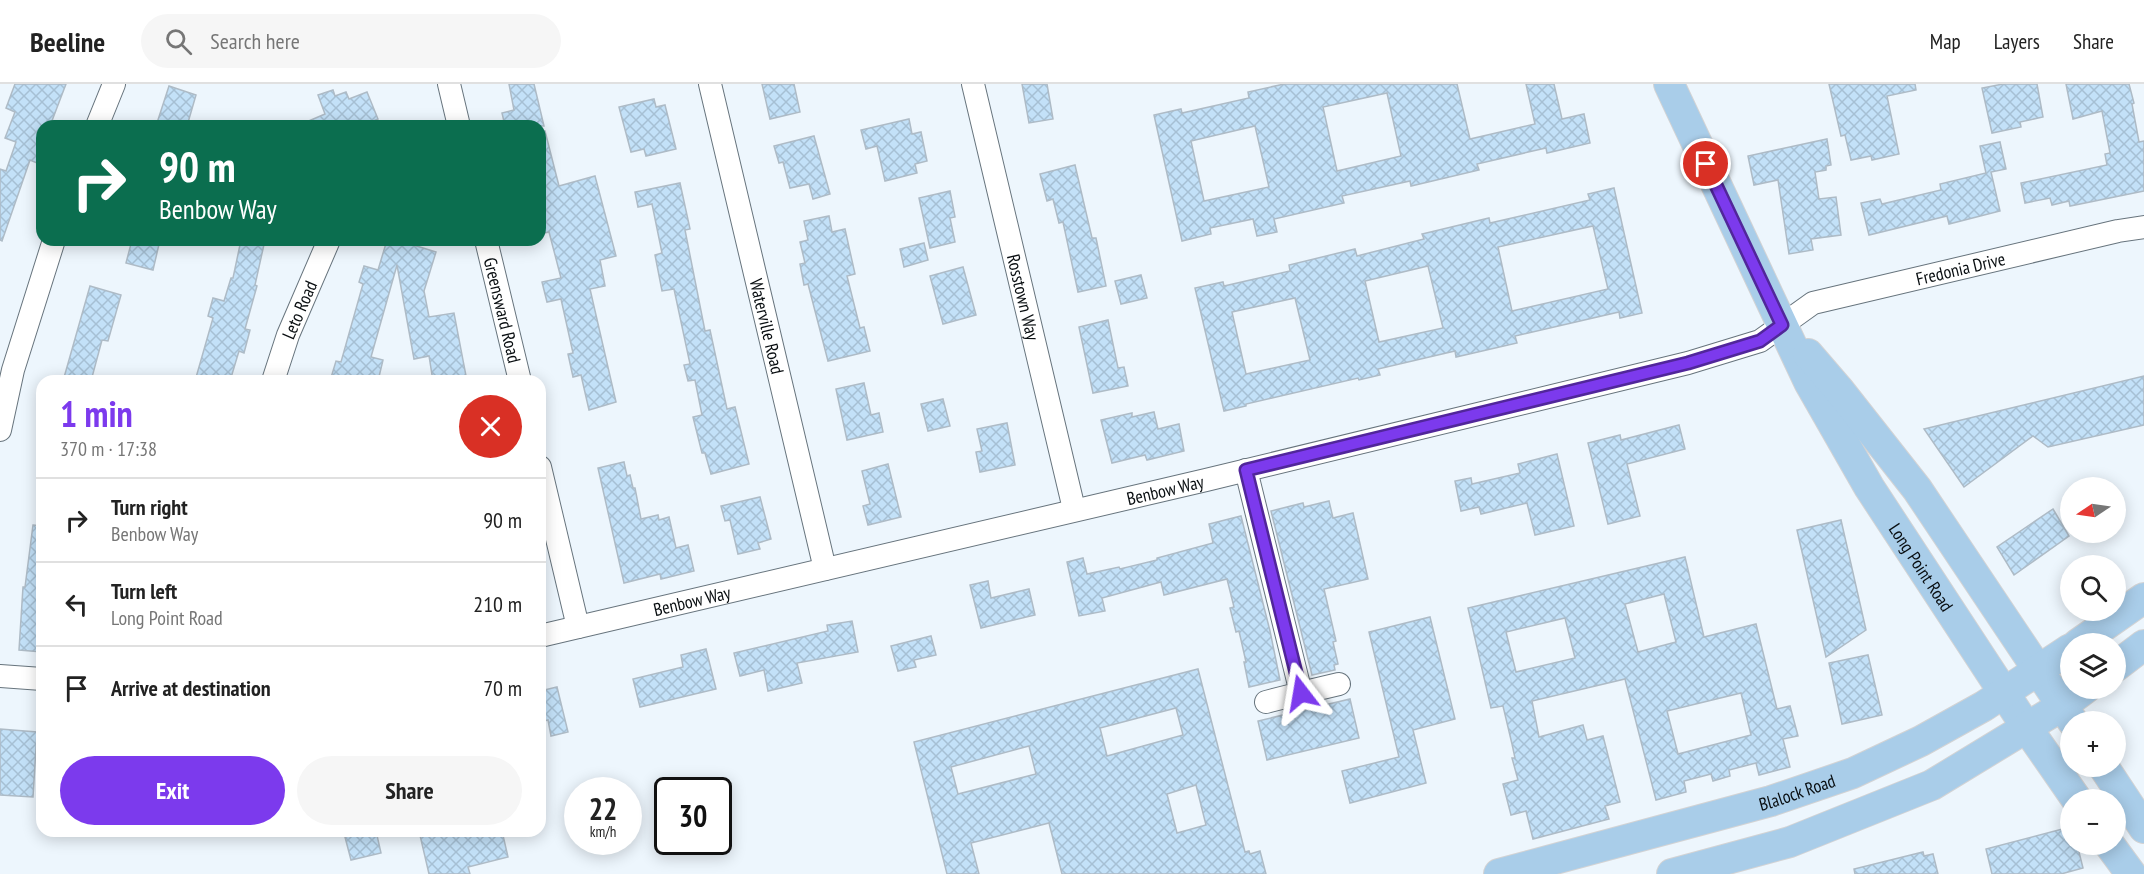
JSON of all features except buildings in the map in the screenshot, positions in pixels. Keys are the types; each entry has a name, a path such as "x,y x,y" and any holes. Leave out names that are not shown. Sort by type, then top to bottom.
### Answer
{"main road":[{"name":"Long Point Road","path":"1669,84 1809,382 1869,487 2026,728 2069,789"},
{"name":"Long Point Road","path":"1782,325 1839,390 1917,489 2039,670 2074,705"},
{"path":"2095,633 2144,598"},
{"path":"2126,659 2144,645"},
{"name":"Blalock Road","path":"1518,872 1771,801 1853,773 1921,741 2005,693 2060,656"},
{"path":"1672,874 1790,842 1932,785 2026,728 2074,705"},
{"path":"2110,777 2144,828"},
{"path":"1739,810 1750,853"},
{"path":"2117,855 2131,874"}],"street":[{"path":"99,120 114,84"},
{"path":"448,84 457,120"},
{"name":"Waterville Road","path":"710,84 825,569"},
{"name":"Rosstown Way","path":"973,84 1074,509"},
{"name":"Fredonia Drive","path":"1782,325 1813,303 2118,231 2144,227"},
{"path":"0,430 13,370 52,246"},
{"name":"Leto Road","path":"275,375 288,334 326,246"},
{"name":"Greensward Road","path":"487,246 519,375"},
{"name":"Benbow Way","path":"546,635 1246,470 1688,363 1760,341 1782,325"},
{"path":"1246,470 1301,693"},
{"path":"546,492 578,627"},
{"path":"0,676 36,679"},
{"path":"1266,702 1339,684"}],"route":[{"path":"1301,693 1246,470 1688,363 1760,341 1782,325 1706,164"}]}
